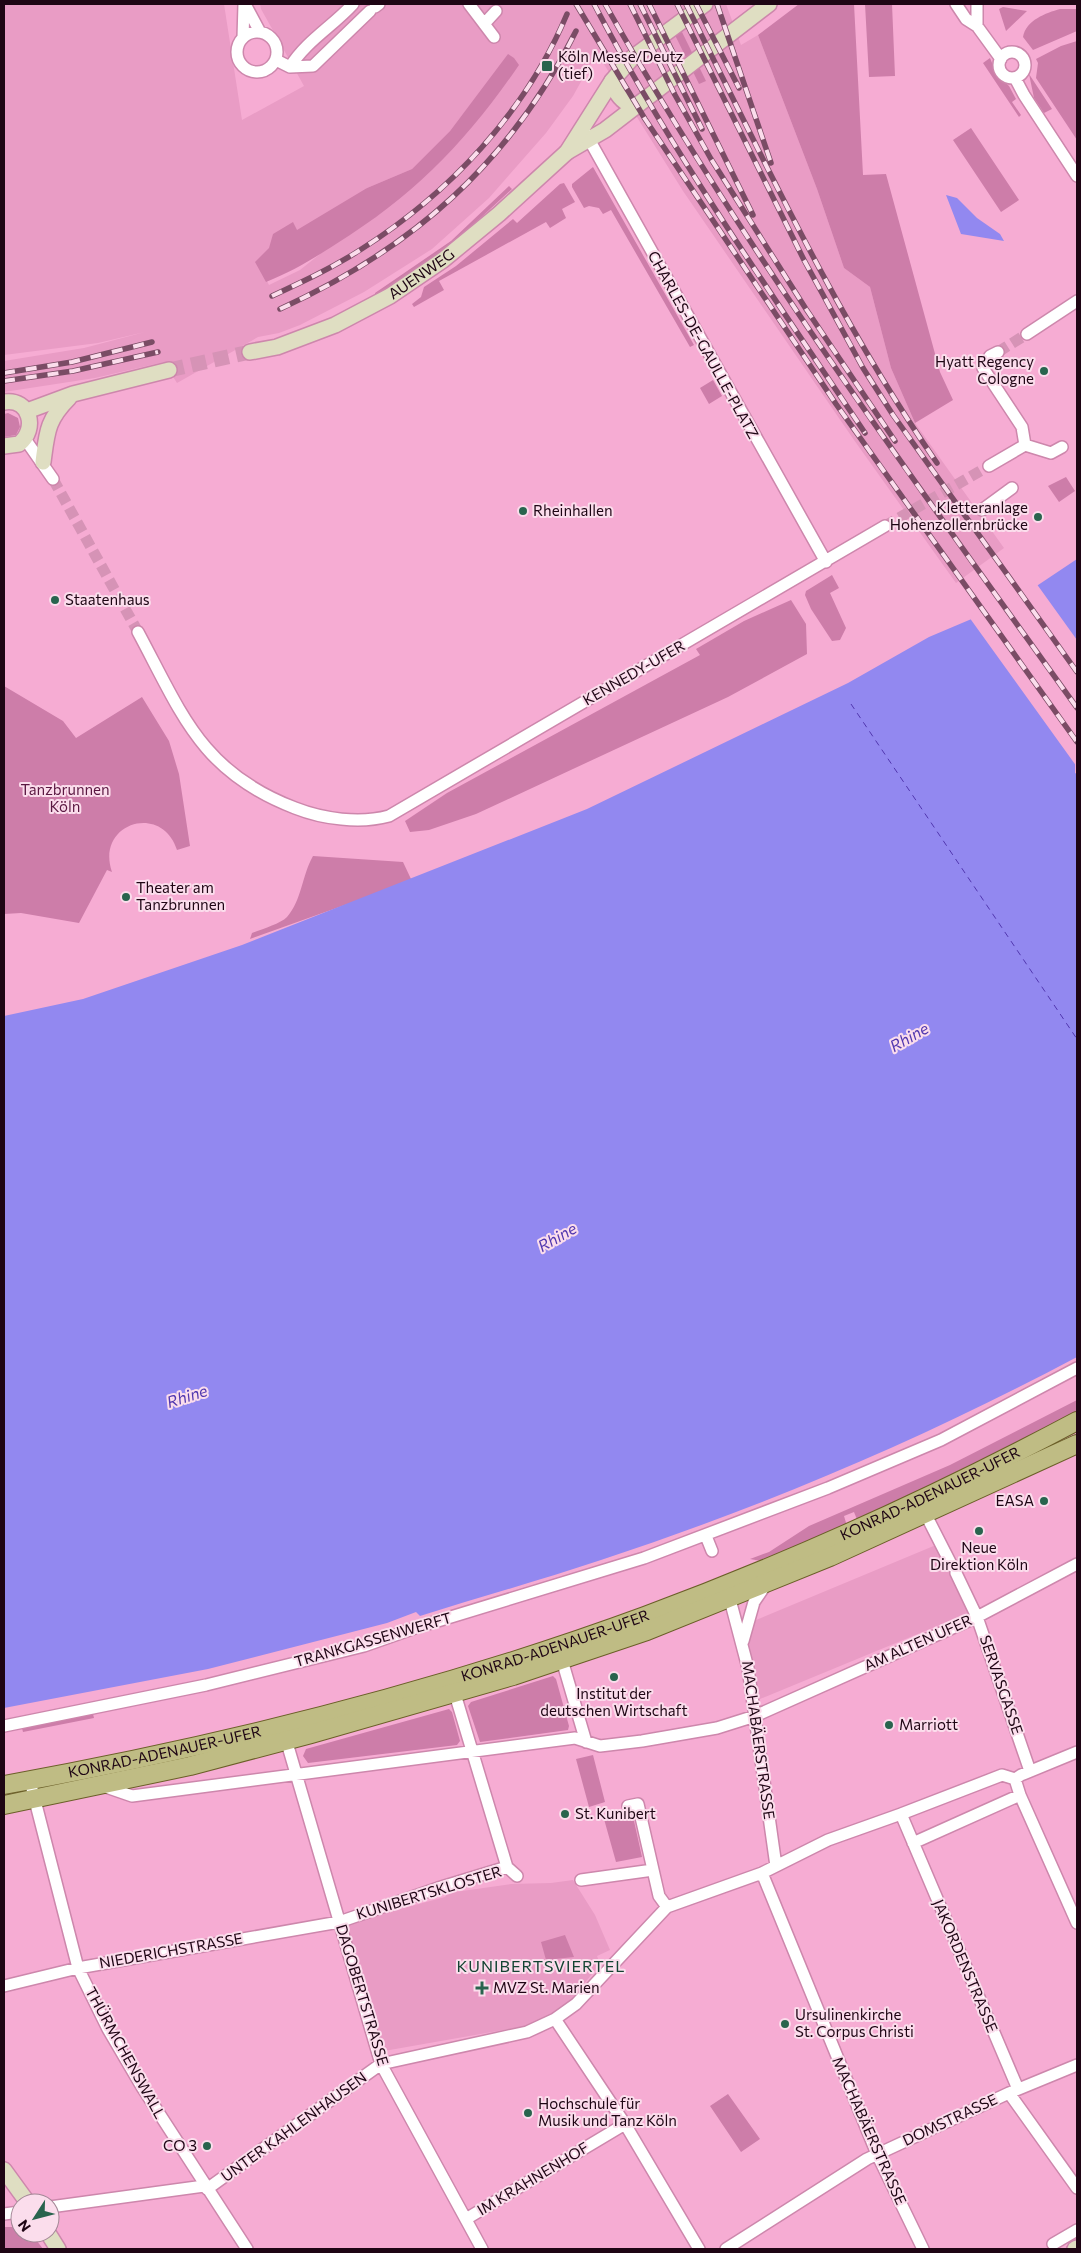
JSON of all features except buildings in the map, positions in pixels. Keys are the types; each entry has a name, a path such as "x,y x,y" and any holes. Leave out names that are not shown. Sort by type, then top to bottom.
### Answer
{"main road":[{"name":"KONRAD-ADENAUER-UFER","path":"4,1785 162,1754 283,1733 455,1694 562,1660 647,1630 985,1469 1077,1421"},
{"name":"KONRAD-ADENAUER-UFER","path":"4,1805 102,1785 283,1733 646,1616 769,1580 926,1515 1077,1444"}],"street":[{"path":"244,4 260,32"},
{"path":"243,38 251,33 260,32 271,37 277,48 276,60 270,68 260,72 245,69 238,57 237,50 243,38 244,4"},
{"path":"290,67 299,52 342,16 353,4"},
{"path":"469,4 494,37"},
{"name":"AUENWEG","path":"567,152 612,81 632,58 705,4"},
{"path":"746,4 748,20"},
{"name":"AUENWEG","path":"250,352 277,347 335,325 390,296 443,260 500,214 567,152 589,141 769,4"},
{"path":"956,4 966,19 977,26 1001,58 1000,71 1006,77 1015,78 1022,74 1025,67 1021,56 1011,52 1001,58"},
{"path":"977,4 977,26"},
{"path":"276,60 290,67 314,66 375,7"},
{"path":"484,24 495,10"},
{"path":"1015,78 1077,176"},
{"path":"612,81 615,91 628,104 634,107"},
{"name":"CHARLES-DE-GAULLE-PLATZ","path":"582,126 826,562"},
{"path":"1027,334 1077,301"},
{"path":"998,352 990,356 983,368 1022,427 1025,445"},
{"path":"26,411 73,394 169,370"},
{"path":"43,462 46,440 54,413 73,394"},
{"path":"4,402 15,402 26,411 31,425 25,439 12,446 4,446"},
{"path":"25,439 43,462 53,479"},
{"path":"989,466 1025,445 1051,453 1062,447"},
{"path":"982,510 1012,488"},
{"name":"KENNEDY-UFER","path":"138,632 191,730 206,750 241,782 280,802 312,815 334,818 382,818 389,816 885,526"},
{"name":"TRANKGASSENWERFT","path":"4,1726 206,1685 364,1646 418,1627 644,1558 706,1536 870,1471 941,1440 1077,1368"},
{"name":"SERVASGASSE","path":"926,1515 977,1617 1030,1771"},
{"path":"706,1536 712,1551"},
{"name":"AM ALTEN UFER","path":"586,1742 600,1746 642,1741 718,1728 755,1716 977,1617 1077,1564"},
{"name":"MACHABÄERSTRASSE","path":"743,1643 754,1602 769,1580"},
{"name":"MACHABÄERSTRASSE","path":"727,1591 743,1643 776,1866"},
{"name":"KONRAD-ADENAUER-UFER","path":"562,1660 586,1742"},
{"path":"455,1694 507,1868"},
{"name":"DAGOBERTSTRASSE","path":"283,1733 381,2064 482,2249"},
{"name":"KONRAD-ADENAUER-UFER","path":"102,1785 132,1796 575,1738 586,1742"},
{"path":"628,1806 638,1804 659,1896 667,1907 762,1873 828,1840 1002,1775 1015,1779 1077,1752"},
{"path":"1015,1779 1020,1795 1077,1922"},
{"name":"THÜRMCHENSWALL","path":"30,1781 78,1968 113,2038 247,2249"},
{"path":"913,1843 1020,1795"},
{"name":"JAKORDENSTRASSE","path":"901,1814 1013,2091 1077,2188"},
{"name":"KUNIBERTSKLOSTER","path":"339,1922 438,1888 507,1868 517,1876"},
{"path":"581,1880 653,1870"},
{"name":"MACHABÄERSTRASSE","path":"762,1873 877,2154 924,2249"},
{"name":"UNTER KAHLENHAUSEN","path":"206,2187 381,2064 527,2032 555,2019 576,2004 667,1907"},
{"name":"NIEDERICHSTRASSE","path":"4,1986 78,1968 339,1922"},
{"path":"555,2019 625,2124 700,2249"},
{"name":"DOMSTRASSE","path":"726,2249 877,2154 1013,2091 1077,2064"},
{"name":"IM KRAHNENHOF","path":"466,2220 625,2124"},
{"path":"4,2170 21,2193"},
{"path":"60,2206 206,2187"},
{"path":"1053,2244 1077,2230"}],"shaded area":[{"path":"4,4 224,4 242,120 304,86 260,4 726,4 741,45 758,35 817,189 844,268 870,287 891,368 915,423 1004,548 956,583 854,440 683,191 597,53 573,96 546,133 489,198 432,249 364,292 300,325 279,333 258,337 177,383 164,362 95,378 4,392 4,361 84,348 145,332 98,343 4,355","holes":["493,75 449,134 359,223 300,270 269,285 267,281 367,188 412,169 450,131"]},
{"path":"936,1545 971,1612 760,1699 744,1625"},
{"path":"573,1880 595,1915 610,1950 597,1956 600,1964 571,2000 554,2014 526,2026 384,2051 344,1924 445,1897 448,1893 511,1884 551,1883"}],"green space":[{"path":"799,4 854,4 863,175 886,174 940,372 953,400 915,423 891,368 870,287 844,268 817,189 758,35"},
{"path":"865,4 892,4 895,76 869,77"},
{"path":"1003,7 1027,11 1006,31 999,9"},
{"path":"1060,9 1077,9 1077,31 1033,50 1023,37 1028,26 1037,18"},
{"path":"681,30 706,81 699,84 674,33"},
{"path":"1077,41 1077,140 1036,78 1038,63 1036,59 1061,46"},
{"path":"508,54 519,65 459,143 415,186 336,244 285,274 266,282 255,262 269,248 273,234 293,222 297,230 367,188 412,169 450,131"},
{"path":"990,58 997,75 1009,86 1016,99 1012,102 1021,115 1019,117 983,63"},
{"path":"1029,74 1052,109 1044,113 1034,98"},
{"path":"971,128 1019,200 1001,212 953,140"},
{"path":"593,167 694,345 690,347 611,210 603,214 599,208 589,206 584,208 572,187 572,184"},
{"path":"564,183 575,202 562,209 566,218 550,228 546,222 439,281 444,290 414,307 412,304 421,297 424,287 456,266 513,219 517,223 560,184"},
{"path":"509,186 512,189 450,246 375,296 375,293 451,241"},
{"path":"713,380 722,396 709,404 700,388"},
{"path":"8,413 18,418 20,427 16,435 4,437 4,414"},
{"path":"1066,477 1075,491 1059,502 1048,486"},
{"path":"832,575 839,588 830,593 846,628 840,640 832,641 811,609 805,595 806,591"},
{"path":"791,600 806,624 807,654 728,697 476,814 429,830 410,832 405,821 447,793 700,655 696,649 744,621"},
{"name":"Tanzbrunnen Köln","path":"4,686 63,721 76,738 142,697 169,741 179,774 190,846 177,850 169,835 158,826 145,823 132,825 121,831 113,841 109,855 112,872 107,870 79,923 21,913 4,914"},
{"path":"313,856 403,862 411,879 250,939 252,933 287,917 296,903"},
{"path":"1077,1400 1077,1413 858,1522 854,1512 844,1516 847,1526 761,1561 750,1559 769,1552 809,1526 950,1465"},
{"path":"553,1676 556,1679 569,1726 568,1730 480,1742 468,1706 471,1702"},
{"path":"449,1709 452,1712 460,1741 457,1745 308,1763 303,1756 306,1749"},
{"path":"93,1714 94,1718 23,1732 22,1728"},
{"path":"593,1755 605,1802 589,1807 576,1759"},
{"path":"632,1812 642,1857 616,1862 604,1819"},
{"path":"565,1935 574,1957 546,1960 541,1942"},
{"path":"728,2094 760,2139 741,2152 710,2106"},
{"path":"4,2227 10,2227 10,2243 38,2243 43,2249 4,2249"}],"water":[{"path":"946,195 957,198 977,218 1000,234 1004,241 961,234"},
{"name":"Rhine","path":"1077,559 1075,773 1077,774 1077,1357 962,1415 844,1469 723,1517 556,1575 420,1616 416,1612 387,1623 208,1669 4,1708 4,1016 83,999 242,945 587,809 848,683 929,637 1014,601"}],"pier":[{"path":"1036,583 1077,640 1077,767 969,617 1012,599"}],"ferry route":[{"path":"851,704 1077,1039"}],"tunnel":[{"path":"998,352 1027,334"},
{"path":"169,370 250,352"},
{"path":"885,526 989,466"},
{"path":"53,479 138,632"}],"railway":[{"path":"576,4 645,119 836,404 1077,742"},
{"path":"594,4 624,59 689,168 865,433"},
{"path":"605,4 714,186 772,274 892,449 1077,708"},
{"path":"630,4 675,95 711,159 806,309 895,441"},
{"path":"640,4 702,129"},
{"path":"649,4 753,215"},
{"path":"677,4 804,260 863,368 893,415 1077,672"},
{"path":"686,4 773,180 834,296 901,408 937,463"},
{"path":"696,4 739,88"},
{"path":"717,4 771,163"},
{"path":"272,296 328,269 360,250 393,228 454,177 482,148 530,84 550,50 567,14"},
{"path":"280,309 328,285 373,258 415,229 453,197 488,161 521,122 550,78 576,31"},
{"path":"4,373 72,362 152,342"},
{"path":"4,381 73,371 158,352"}],"place":[{"name":"Köln Messe/Deutz (tief)","path":"547,66"},
{"name":"Hyatt Regency Cologne","path":"1044,371"},
{"name":"Rheinhallen","path":"523,511"},
{"name":"Kletteranlage Hohenzollernbrücke","path":"1038,517"},
{"name":"Staatenhaus","path":"55,600"},
{"name":"Theater am Tanzbrunnen","path":"126,897"},
{"name":"EASA","path":"1044,1501"},
{"name":"Neue Direktion Köln","path":"979,1531"},
{"name":"Institut der deutschen Wirtschaft","path":"614,1677"},
{"name":"Marriott","path":"889,1725"},
{"name":"St. Kunibert","path":"565,1814"},
{"name":"MVZ St. Marien","path":"482,1988"},
{"name":"Ursulinenkirche St. Corpus Christi","path":"785,2024"},
{"name":"Hochschule für Musik und Tanz Köln","path":"528,2113"},
{"name":"CO 3","path":"207,2146"}],"district":[{"name":"KUNIBERTSVIERTEL","path":"541,1966"}]}
